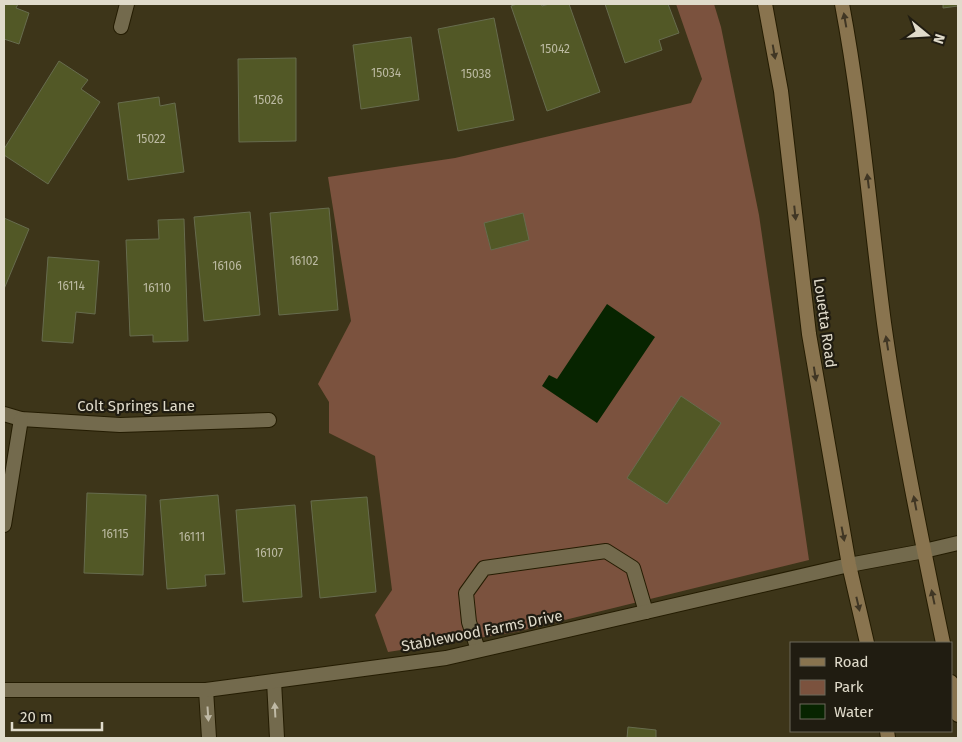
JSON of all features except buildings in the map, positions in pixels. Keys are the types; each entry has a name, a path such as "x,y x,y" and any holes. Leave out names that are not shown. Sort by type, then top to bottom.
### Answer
{"main road":[{"name":"Louetta Road","path":"765,4 781,91 808,334 849,565 867,642"},
{"path":"842,4 856,79 884,323 942,642"},
{"path":"952,687 958,715"}],"street":[{"path":"121,27 128,4"},
{"name":"Colt Springs Lane","path":"4,414 21,419 120,425 269,420"},
{"path":"4,525 21,419"},
{"name":"Stablewood Farms Drive","path":"4,690 206,690 446,658 849,565 958,543"},
{"path":"478,650 470,622 466,593 484,568 606,551 633,568 646,612"},
{"path":"274,681 277,738"},
{"path":"206,690 209,738"}],"green space":[{"path":"676,4 714,4 721,27 759,215 809,560 516,632 388,652 375,615 392,590 375,456 329,433 329,402 318,384 351,321 328,177 455,158 691,103 702,79"}],"water":[{"path":"607,304 655,337 597,423 542,386 549,375 557,379"}]}
